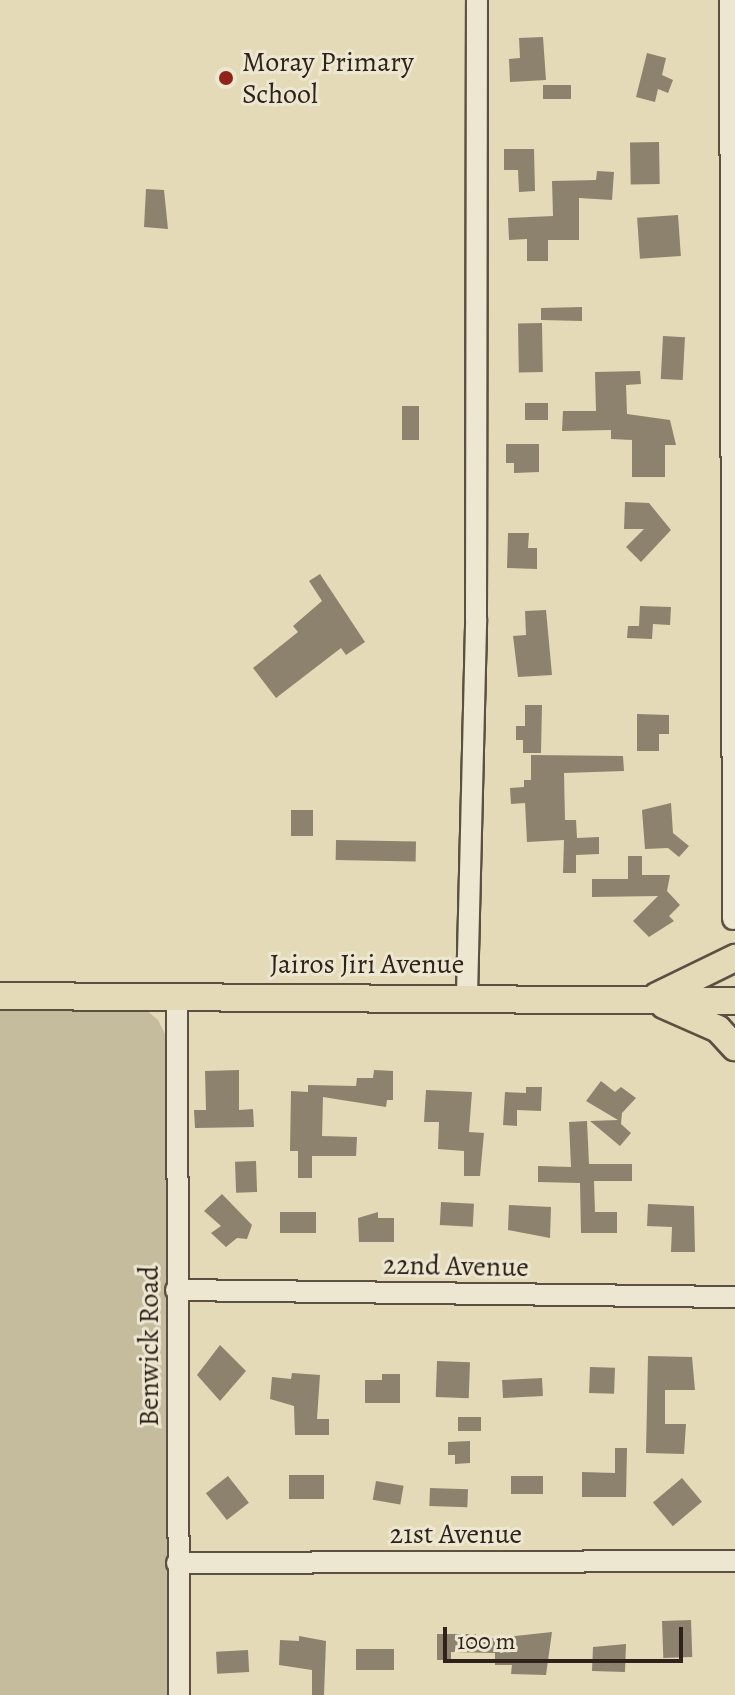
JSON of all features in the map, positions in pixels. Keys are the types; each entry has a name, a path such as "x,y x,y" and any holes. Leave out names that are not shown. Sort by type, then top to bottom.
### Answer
{"main road":[{"path":"650,999 735,958"},
{"name":"Jairos Jiri Avenue","path":"0,996 467,995 735,1001"},
{"path":"650,999 718,1029 735,1047"}],"street":[{"path":"467,995 476,603 477,0"},
{"path":"730,0 733,919"},
{"name":"Benwick Road","path":"177,996 179,1695"},
{"name":"22nd Avenue","path":"176,1290 735,1297"},
{"name":"21st Avenue","path":"177,1563 735,1561"}],"shaded area":[{"path":"0,1005 140,1005 158,1020 170,1044 167,1695 0,1695"}],"building":[{"path":"543,37 546,80 510,82 509,59 520,58 519,38"},
{"path":"647,53 666,58 662,75 673,80 668,93 658,89 655,102 636,97"},
{"path":"543,85 571,85 571,99 543,99"},
{"path":"659,142 660,184 631,184 630,143"},
{"path":"504,149 534,149 535,191 519,192 518,170 504,170"},
{"path":"597,171 614,172 612,200 579,198 579,240 548,240 548,261 527,261 527,239 509,240 508,218 553,216 552,181 596,180"},
{"path":"146,189 164,190 168,229 144,227"},
{"path":"678,215 681,256 640,259 637,218"},
{"path":"582,307 582,321 541,320 541,308"},
{"path":"518,323 542,323 543,372 519,372"},
{"path":"663,336 685,337 683,380 661,379"},
{"path":"640,371 641,384 626,385 627,414 670,420 676,445 665,445 665,477 632,477 632,440 611,439 611,430 562,431 563,411 596,411 595,372"},
{"path":"525,403 548,403 548,420 525,420"},
{"path":"402,406 419,406 419,440 402,440"},
{"path":"506,444 539,444 539,472 514,473 514,463 506,463"},
{"path":"625,502 649,503 671,530 641,562 626,547 644,529 624,529"},
{"path":"508,533 529,533 528,548 537,548 537,569 507,568"},
{"path":"320,574 365,642 346,655 341,648 276,698 253,668 298,632 293,626 322,601 309,581"},
{"path":"640,606 671,607 670,625 653,624 652,639 627,638 628,626 639,626"},
{"path":"546,610 552,675 518,677 513,636 526,635 525,611"},
{"path":"525,705 542,705 541,753 523,753 523,740 516,740 516,726 525,726"},
{"path":"637,714 669,715 669,734 659,734 659,751 637,751"},
{"path":"531,755 623,756 624,771 564,773 565,820 576,820 577,838 599,837 599,854 576,855 576,873 563,873 564,840 527,842 525,803 511,804 510,788 524,787 524,780 531,780"},
{"path":"671,803 673,833 689,846 679,857 668,848 645,849 642,810"},
{"path":"291,810 313,810 313,836 291,836"},
{"path":"336,840 416,841 416,861 336,860"},
{"path":"628,856 642,856 642,875 670,875 667,891 680,905 669,916 674,921 649,937 633,921 658,896 592,897 592,879 628,879"},
{"path":"239,1070 239,1110 253,1109 254,1127 195,1128 194,1110 206,1110 205,1071"},
{"path":"374,1070 393,1071 393,1100 387,1100 386,1107 323,1097 322,1136 357,1137 356,1156 312,1156 312,1178 298,1178 298,1151 290,1151 291,1091 308,1092 308,1085 356,1086 357,1078 373,1078"},
{"path":"601,1081 615,1092 621,1087 636,1098 622,1113 621,1124 631,1133 620,1146 590,1121 618,1120 586,1101"},
{"path":"526,1087 542,1087 541,1111 517,1110 517,1126 503,1125 505,1092 526,1093"},
{"path":"426,1090 472,1092 469,1132 484,1133 480,1176 464,1176 464,1151 438,1149 439,1122 424,1122"},
{"path":"587,1121 589,1164 632,1164 632,1181 594,1181 595,1212 617,1212 617,1233 581,1233 580,1183 538,1182 538,1166 571,1167 569,1122"},
{"path":"256,1161 257,1192 236,1193 235,1162"},
{"path":"222,1194 252,1225 247,1239 237,1238 226,1247 211,1233 221,1226 204,1211"},
{"path":"441,1202 474,1204 473,1227 440,1225"},
{"path":"648,1204 694,1206 695,1252 671,1252 672,1227 647,1226"},
{"path":"509,1205 551,1207 550,1238 508,1230"},
{"path":"280,1212 316,1212 316,1233 280,1233"},
{"path":"378,1212 378,1218 394,1218 394,1242 359,1242 358,1218"},
{"path":"220,1345 246,1371 220,1401 197,1375"},
{"path":"648,1356 692,1357 695,1390 665,1390 665,1424 686,1424 684,1454 646,1453"},
{"path":"437,1361 470,1362 469,1398 436,1397"},
{"path":"590,1367 615,1368 614,1394 589,1393"},
{"path":"292,1373 320,1375 317,1419 329,1419 329,1435 295,1435 294,1406 270,1399 272,1377 291,1379"},
{"path":"382,1374 400,1374 400,1403 365,1403 365,1380 382,1380"},
{"path":"542,1378 543,1396 503,1398 502,1380"},
{"path":"458,1417 481,1417 481,1431 458,1431"},
{"path":"470,1441 470,1463 455,1464 455,1455 448,1455 448,1442"},
{"path":"615,1448 627,1448 626,1497 582,1497 582,1472 615,1473"},
{"path":"289,1475 324,1475 324,1499 289,1499"},
{"path":"228,1476 249,1503 227,1520 206,1493"},
{"path":"511,1476 543,1476 543,1494 511,1494"},
{"path":"682,1478 702,1502 673,1526 653,1502"},
{"path":"376,1481 404,1486 400,1505 373,1500"},
{"path":"430,1488 468,1489 467,1507 429,1506"},
{"path":"691,1620 692,1657 663,1658 662,1621"},
{"path":"552,1632 546,1675 511,1674 512,1665 495,1665 495,1653 451,1652 451,1660 437,1660 437,1634 476,1634 476,1640"},
{"path":"299,1636 326,1641 324,1695 312,1695 312,1670 279,1665 280,1640 299,1641"},
{"path":"626,1644 625,1672 592,1671 593,1647"},
{"path":"356,1649 394,1649 394,1670 356,1670"},
{"path":"248,1650 249,1672 217,1674 216,1652"}],"place":[{"name":"Moray Primary School","path":"226,78"}]}
